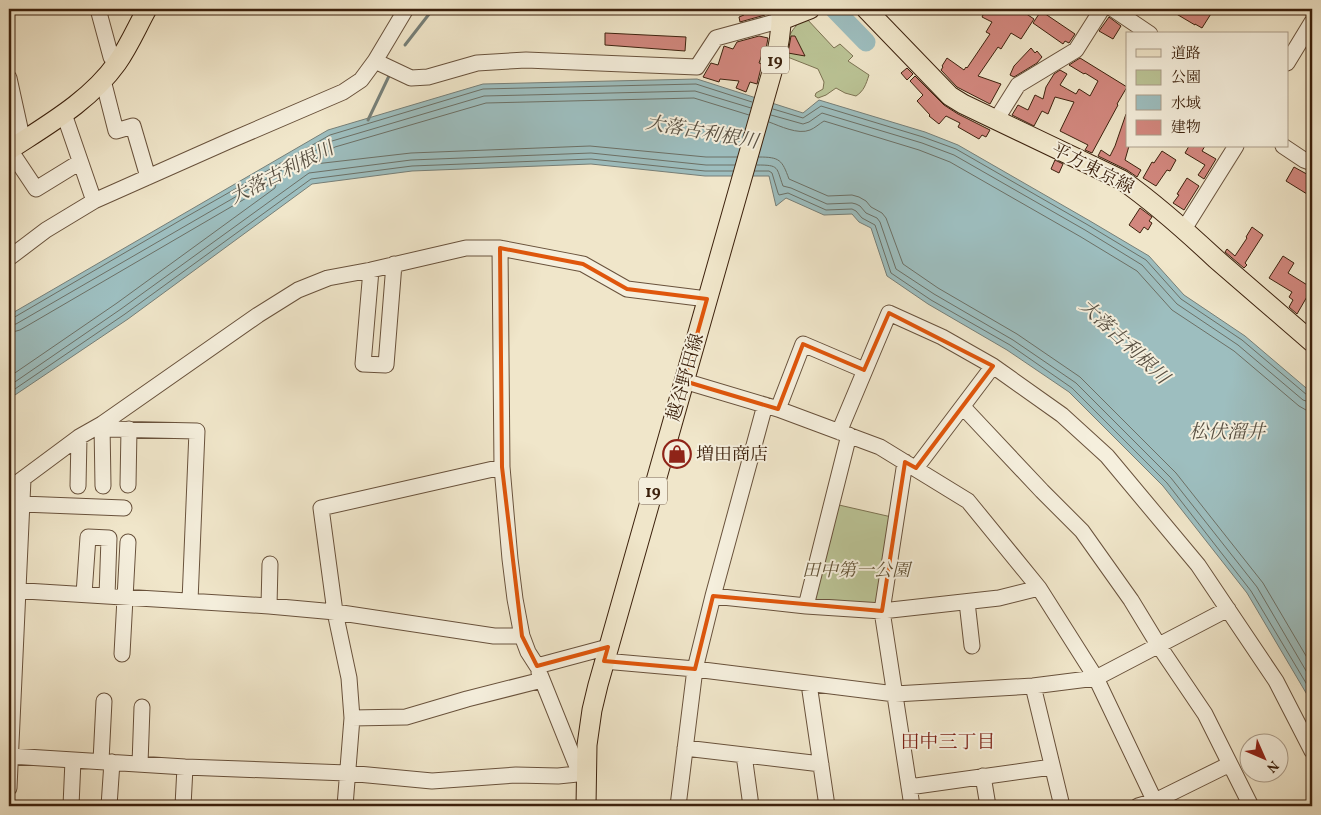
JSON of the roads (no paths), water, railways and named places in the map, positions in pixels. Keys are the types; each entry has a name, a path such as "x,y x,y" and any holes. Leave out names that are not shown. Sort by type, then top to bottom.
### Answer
{"main road":[{"path":"14,147 64,114 103,80 116,64 147,9"},
{"path":"781,14 810,9"},
{"name":"平方東京線","path":"866,9 950,96 1122,180 1184,229 1312,342"},
{"name":"越谷野田線","path":"586,806 584,773 592,710 606,654 764,99 780,40 781,14"}],"street":[{"path":"98,9 111,56 116,64"},
{"path":"9,258 46,230 94,201 343,92 361,80 406,9"},
{"path":"996,120 1018,85 1076,50 1102,9"},
{"path":"1113,9 1147,32"},
{"path":"374,61 411,78 428,77 477,63 526,60 697,67 716,38 781,14"},
{"path":"1288,61 1312,22"},
{"path":"9,78 20,128 14,147 36,189 80,162"},
{"path":"103,80 116,131 133,126 148,177"},
{"path":"64,114 94,201"},
{"path":"1184,229 1235,148"},
{"path":"1286,148 1312,163"},
{"path":"9,489 79,437 102,424 258,316 298,290 328,278 466,248 500,248 583,264 627,289 707,299"},
{"path":"10,756 185,767 347,773 432,781 516,775 558,776 584,773 522,636 510,559 502,467 500,248"},
{"path":"371,270 363,364 386,365 394,264"},
{"path":"806,606 844,433 864,370 888,312 942,337 992,366 1062,415 1107,456 1198,565 1276,681 1312,752"},
{"path":"678,806 695,669 713,596 771,407 803,344 864,370"},
{"path":"912,806 882,611 910,465 963,407 992,366"},
{"path":"684,381 771,407 880,447 968,501 1039,588 1096,678 1156,804"},
{"path":"963,407 1082,531 1131,600 1159,646 1205,714 1251,806"},
{"path":"102,424 108,429 197,431 190,601"},
{"path":"102,424 103,486"},
{"path":"128,484 129,430"},
{"path":"78,486 79,437"},
{"path":"345,806 352,718 349,678 335,612 322,508 502,467"},
{"path":"9,788 13,590 23,479"},
{"path":"22,504 124,508"},
{"path":"84,594 88,537 109,538 107,596"},
{"path":"122,654 128,542"},
{"path":"269,606 270,564"},
{"path":"713,596 806,606 882,611 999,598 1039,588"},
{"path":"13,590 269,606 335,612 494,636 522,636"},
{"path":"967,602 972,646"},
{"path":"352,718 406,717 467,699 540,673 606,654 695,669 895,694 1033,686 1096,678 1228,609"},
{"path":"809,684 827,806"},
{"path":"1033,686 1062,806"},
{"path":"104,701 109,806"},
{"path":"140,764 142,707"},
{"path":"685,748 821,764"},
{"path":"744,755 751,806"},
{"path":"71,806 73,760"},
{"path":"1138,806 1156,804 1230,764"},
{"path":"183,806 185,767"},
{"path":"909,787 1052,767"},
{"path":"983,776 988,806"}],"water":[{"path":"697,79 803,113 819,100 925,132 958,145 1149,256 1184,295 1245,336 1312,393 1312,703 1247,593 1163,486 1069,392 1007,350 928,304 887,276 871,228 859,222 852,214 824,215 786,198 776,206 769,176 705,176 591,164 412,171 312,184 128,319 9,399 9,315 328,130 483,84"}],"waterway":[{"path":"405,45 433,9"},
{"path":"834,9 866,42"},
{"path":"368,120 389,76"}],"place":[{"name":"増田商店","path":"677,454"}],"district":[{"name":"田中三丁目","path":"948,741"}],"water label":[{"name":"大落古利根川","path":"702,131"},
{"name":"大落古利根川","path":"281,172"},
{"name":"大落古利根川","path":"1125,341"},
{"name":"松伏溜井","path":"1227,431"}],"park label":[{"name":"田中第一公園","path":"856,570"}]}
